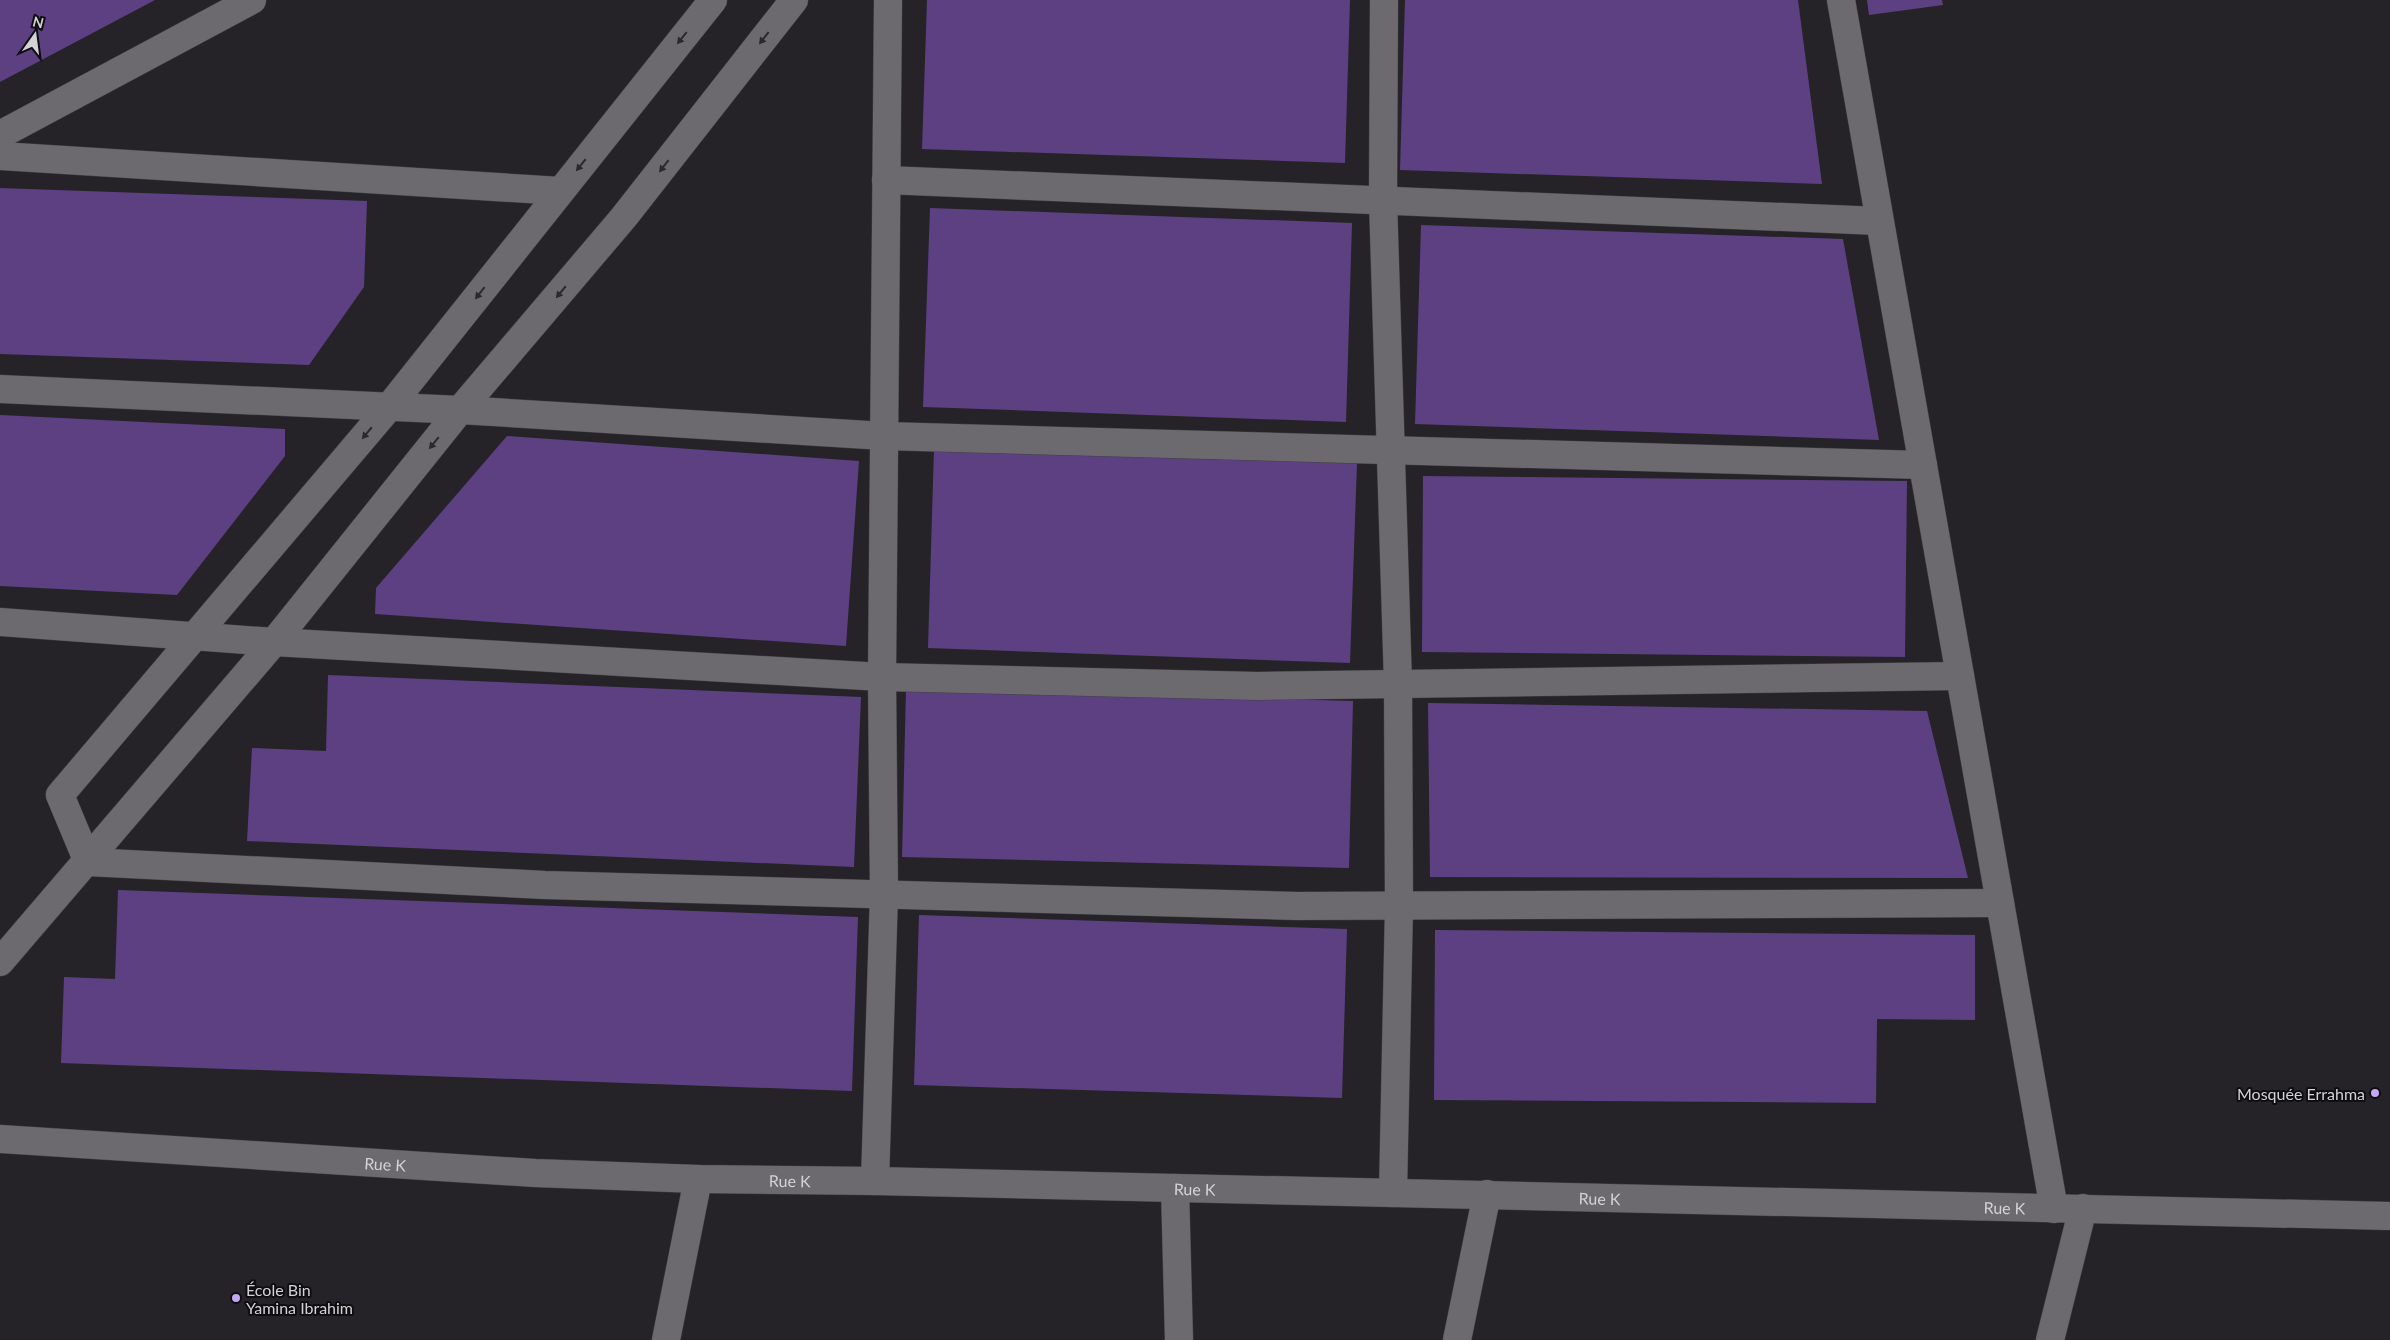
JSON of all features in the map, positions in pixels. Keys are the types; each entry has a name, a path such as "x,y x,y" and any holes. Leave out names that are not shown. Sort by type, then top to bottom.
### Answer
{"street":[{"path":"0,135 252,0"},
{"path":"88,862 60,795 390,406 713,0"},
{"path":"0,962 88,862 274,642 460,410 624,217 794,0"},
{"path":"875,1181 884,894 882,677 888,0"},
{"path":"1384,0 1383,200 1389,450 1398,684 1398,906 1393,1193"},
{"path":"1841,0 2054,1209"},
{"path":"0,156 560,191"},
{"path":"886,180 1879,221"},
{"path":"0,389 390,406 884,436 1923,465"},
{"path":"0,622 274,642 882,677 1257,686 1960,676"},
{"path":"88,862 544,885 1297,906 2000,902"},
{"name":"Rue K","path":"0,1139 535,1173 698,1180 875,1181 1487,1194 2390,1216"},
{"path":"666,1340 698,1180"},
{"path":"1175,1188 1179,1340"},
{"path":"1457,1340 1487,1194"},
{"path":"2050,1340 2083,1208"}],"building":[{"path":"0,0 155,0 0,82"},
{"path":"927,0 1350,0 1345,163 922,149"},
{"path":"1405,0 1798,0 1822,184 1400,170"},
{"path":"1867,0 1942,0 1943,5 1869,15"},
{"path":"0,188 367,201 364,287 309,365 0,354"},
{"path":"930,208 1352,223 1346,422 923,407"},
{"path":"1421,225 1843,239 1879,440 1415,424"},
{"path":"0,415 285,429 285,456 177,595 0,586"},
{"path":"507,436 859,461 846,646 375,614 376,588"},
{"path":"934,449 1357,463 1350,663 928,648"},
{"path":"1423,476 1907,481 1905,657 1422,652"},
{"path":"328,675 861,697 854,867 247,841 252,748 326,751"},
{"path":"906,689 1353,701 1349,868 902,857"},
{"path":"1428,703 1927,711 1968,878 1430,877"},
{"path":"118,890 858,917 852,1091 61,1063 64,977 115,979"},
{"path":"919,915 1347,929 1342,1098 914,1085"},
{"path":"1435,930 1975,935 1975,1020 1877,1019 1876,1103 1434,1100"}],"place":[{"name":"Mosquée Errahma","path":"2375,1093"},
{"name":"École Bin Yamina Ibrahim","path":"236,1298"}]}
